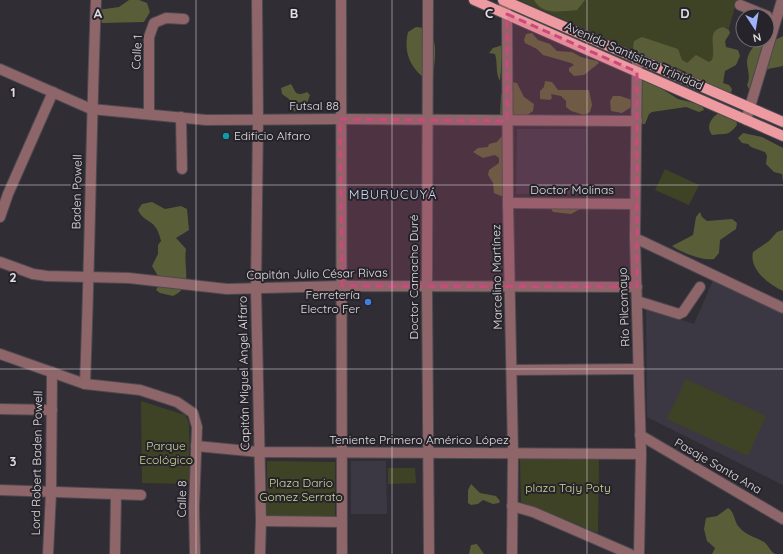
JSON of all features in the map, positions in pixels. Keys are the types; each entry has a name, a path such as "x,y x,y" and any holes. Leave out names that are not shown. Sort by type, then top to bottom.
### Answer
{"main road":[{"name":"Avenida Santísima Trinidad","path":"474,0 783,136"},
{"name":"Avenida Santísima Trinidad","path":"503,0 783,122"}],"street":[{"name":"Baden Powell","path":"85,384 89,276 91,109 96,0"},
{"name":"Capitán Miguel Angel Alfaro","path":"256,0 258,119 256,288 261,521 260,554"},
{"path":"340,0 342,554"},
{"name":"Doctor Camacho Duré","path":"428,0 427,286 429,554"},
{"name":"Marcelino Martínez","path":"503,0 507,14 508,203 511,286 513,453 512,554"},
{"path":"775,15 782,0"},
{"path":"740,4 749,8"},
{"name":"Calle 1","path":"149,114 149,37 154,23 166,18 184,19"},
{"path":"746,120 765,48"},
{"name":"Río Pilcomayo","path":"637,59 635,238 641,454 639,554"},
{"name":"Futsal 88","path":"0,69 91,109 206,120 340,119 637,121"},
{"path":"0,217 8,194 54,92"},
{"path":"181,117 182,169"},
{"name":"Doctor Molinas","path":"508,203 635,204"},
{"path":"635,238 783,308"},
{"name":"Capitán Julio César Rivas","path":"0,262 33,274 47,276 136,278 227,289 342,286 637,287"},
{"path":"637,301 679,314 683,312 700,287"},
{"path":"0,354 85,384"},
{"path":"512,370 639,370"},
{"name":"Lord Robert Baden Powell","path":"48,554 51,493 52,372"},
{"name":"Calle 8","path":"85,384 140,390 182,405 193,413 197,426 194,508 195,554"},
{"path":"0,409 52,410"},
{"name":"Pasaje Santa Ana","path":"640,435 783,519"},
{"name":"Teniente Primero Américo López","path":"196,446 259,452 641,454"},
{"path":"0,490 141,495"},
{"path":"115,554 116,495"},
{"path":"512,506 533,512 630,554"},
{"path":"261,521 341,522"}],"highlighted area":[{"path":"507,14 637,72 637,287 342,286 340,119 507,121"}],"shaded area":[{"path":"517,129 587,129 586,194 516,194"},
{"path":"717,271 783,301 783,485 647,417 646,307 694,324"},
{"path":"351,461 386,461 387,514 351,514"}],"green space":[{"path":"129,0 139,0 147,3 150,12 144,22 102,23 98,10 119,7"},
{"path":"519,0 737,0 713,85"},
{"path":"534,0 585,0 577,10 553,11 542,8"},
{"path":"509,9 743,113 744,114 508,10"},
{"path":"416,27 425,29 434,39 435,55 433,79 428,81 413,66 408,54 408,32"},
{"path":"723,27 729,30 730,33 725,41 726,47 738,50 740,56 736,65 725,71 723,83 729,85 732,89 731,93 708,86 700,80 690,78 686,72 676,67 666,66 653,59 643,57 633,48 634,41 642,37 678,49 682,60 687,63 696,55 709,62 712,60 713,55 714,32"},
{"path":"532,33 538,40 550,44 557,51 572,52 581,57 597,61 599,63 584,75 574,76 569,71 569,68 574,65 543,55 537,49 525,43 524,40 526,34"},
{"path":"783,36 783,66 768,69 750,91 747,85 749,80 747,65 748,55 753,48 775,48 775,40"},
{"path":"503,45 500,81 495,54 489,53 493,48"},
{"path":"643,77 678,99 702,105 704,110 699,112 686,107 652,112 649,114 645,124 640,124 640,112 642,106 639,88"},
{"path":"545,81 552,82 558,90 589,90 592,105 590,112 584,115 571,111 566,107 566,101 561,96 551,94 552,98 550,100 540,99 540,91 544,87"},
{"path":"510,82 517,83 524,97 534,104 533,111 526,116 500,117 501,95"},
{"path":"291,84 296,93 300,94 307,92 310,95 304,111 294,111 289,99 282,94 281,88"},
{"path":"613,96 620,96 632,100 633,106 622,113 611,111 610,101"},
{"path":"721,112 735,113 737,125 729,133 712,135 709,128 710,122"},
{"path":"506,131 507,194 501,196 494,193 493,183 488,175 489,170 499,163 499,158 495,155 483,158 473,152 478,148 488,147 489,144 497,142"},
{"path":"743,133 762,137 783,148 783,182 782,174 774,172 766,164 767,156 765,152 751,147 748,144 742,143 738,138"},
{"path":"665,169 699,185 689,205 655,190"},
{"path":"152,202 165,209 181,206 187,209 189,230 176,238 186,249 186,282 179,292 173,296 160,293 156,290 165,276 158,276 152,266 158,254 158,245 161,241 156,228 141,215 138,210 142,204"},
{"path":"550,207 584,207 571,214 553,212"},
{"path":"700,212 702,217 707,221 732,219 737,223 736,229 720,240 719,253 714,259 704,259 693,256 672,246 693,235 696,217"},
{"path":"783,230 783,291 766,280 757,270 754,264 753,252 769,241 777,232"},
{"path":"686,379 766,416 748,456 667,419"},
{"name":"Parque Ecológico","path":"141,401 185,415 189,423 190,484 142,483"},
{"name":"plaza Tajy Poty","path":"520,459 599,459 598,533 521,502"},
{"name":"Plaza Dario Gomez Serrato","path":"267,461 335,462 335,517 267,517"},
{"path":"388,468 415,468 416,483 388,484"},
{"path":"471,484 480,493 496,496 500,501 499,503 493,504 483,500 478,504 471,505 468,503 468,490"},
{"path":"728,508 732,512 737,525 741,530 764,542 775,554 712,554 715,548 707,541 704,529 706,518 717,516"},
{"path":"477,544 484,554 469,554 471,545"}],"place":[{"name":"Edificio Alfaro","path":"226,136"},
{"name":"Ferretería Electro Fer","path":"368,302"}],"district":[{"name":"MBURUCUYÁ","path":"393,194"}]}
